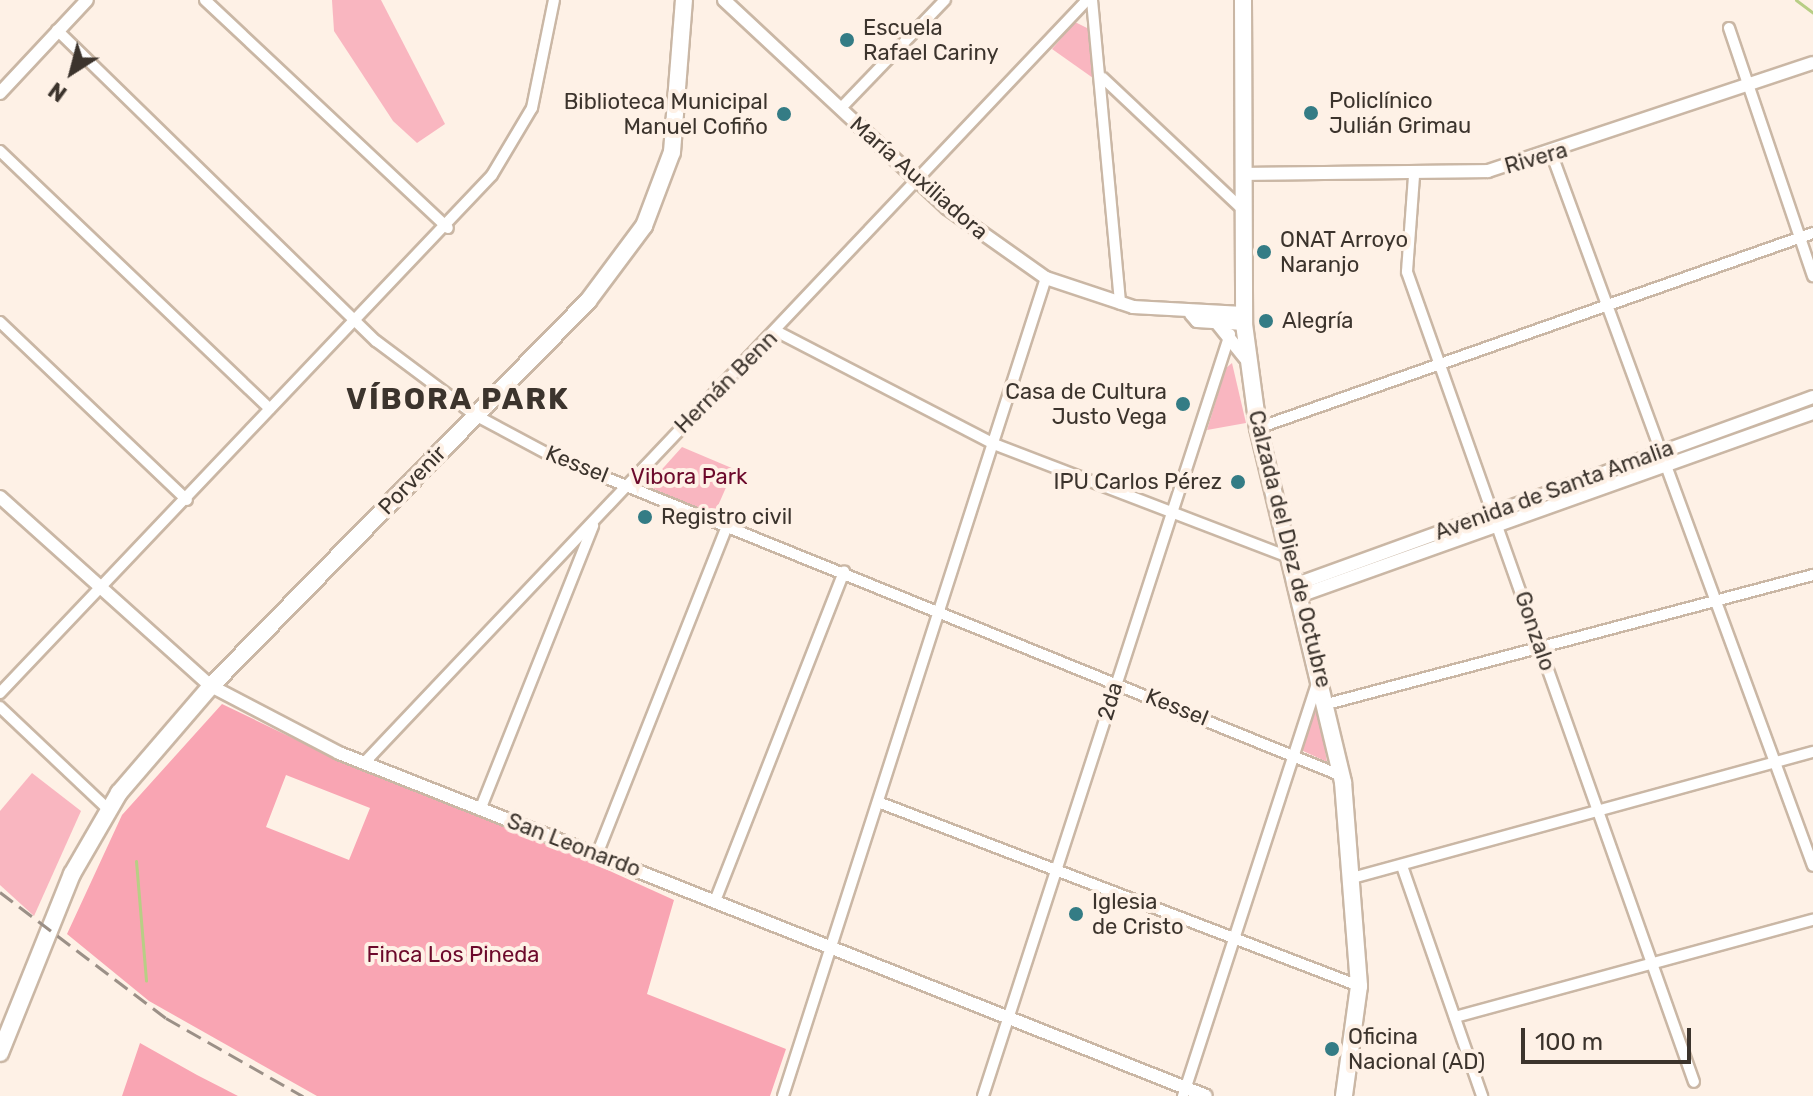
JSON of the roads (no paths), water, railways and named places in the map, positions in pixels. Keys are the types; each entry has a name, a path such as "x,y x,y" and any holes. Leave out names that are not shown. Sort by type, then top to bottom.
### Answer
{"main road":[{"name":"Porvenir","path":"0,1053 51,924 108,809 211,686 588,301 652,212 672,152 684,0"},
{"name":"Calzada del Diez de Octubre","path":"1243,0 1244,289 1237,321 1248,364 1258,428 1342,776 1359,986 1344,1096"}],"street":[{"path":"0,93 87,0"},
{"path":"205,0 448,228"},
{"path":"0,693 99,593 270,409 448,228 528,118 554,0"},
{"name":"María Auxiliadora","path":"724,0 919,182 1046,278 1120,304 1237,321"},
{"path":"841,108 945,0"},
{"path":"1090,0 1103,78 1120,304"},
{"name":"Hernán Benn","path":"364,763 596,519 626,483 776,331 1090,0"},
{"path":"1729,28 1813,276"},
{"name":"Kessel","path":"57,30 357,322 434,390 475,415 727,526 1290,751 1342,776"},
{"name":"Rivera","path":"1245,174 1414,176 1488,171 1552,155 1813,63"},
{"path":"1103,78 1245,212"},
{"path":"0,151 270,409"},
{"path":"1552,155 1771,766 1813,866"},
{"name":"Gonzalo","path":"1414,176 1407,272 1694,1082"},
{"path":"1258,428 1813,233"},
{"path":"783,1096 1046,278"},
{"name":"María Auxiliadora","path":"1191,314 1215,321 1237,321"},
{"name":"2da","path":"983,1096 1169,511 1237,321"},
{"path":"0,322 187,500"},
{"path":"776,331 994,444 1288,557"},
{"name":"Avenida de Santa Amalia","path":"1298,590 1813,397"},
{"name":"Avenida de Santa Amalia","path":"1495,517 1664,465 1813,413"},
{"name":"San Leonardo","path":"0,497 99,593 211,686 364,763 480,810 598,852 1184,1092 1206,1096"},
{"path":"480,810 596,519"},
{"path":"598,852 727,526"},
{"path":"715,901 844,571"},
{"path":"1327,704 1714,605 1813,575"},
{"path":"1184,1092 1290,751 1320,677"},
{"path":"0,707 108,809"},
{"path":"1352,878 1771,766 1813,752"},
{"path":"878,802 1233,941 1359,986"},
{"path":"1402,866 1482,1096"},
{"path":"1455,1017 1813,920"}],"waterway":[{"path":"1796,0 1813,13"},
{"path":"136,861 146,981"}],"railway":[{"path":"0,892 166,1018 303,1096"}],"place":[{"name":"Escuela Rafael Cariny","path":"847,40"},
{"name":"Policlínico Julián Grimau","path":"1311,113"},
{"name":"Biblioteca Municipal Manuel Cofiño","path":"784,114"},
{"name":"ONAT Arroyo Naranjo","path":"1264,252"},
{"name":"Alegría","path":"1266,321"},
{"name":"Casa de Cultura Justo Vega","path":"1183,404"},
{"name":"IPU Carlos Pérez","path":"1238,482"},
{"name":"Registro civil","path":"645,517"},
{"name":"Iglesia de Cristo","path":"1076,914"},
{"name":"Oficina Nacional (AD)","path":"1332,1049"}],"district":[{"name":"VÍBORA PARK","path":"458,399"}],"park label":[{"name":"Vibora Park","path":"689,477"},
{"name":"Finca Los Pineda","path":"453,955"}]}
